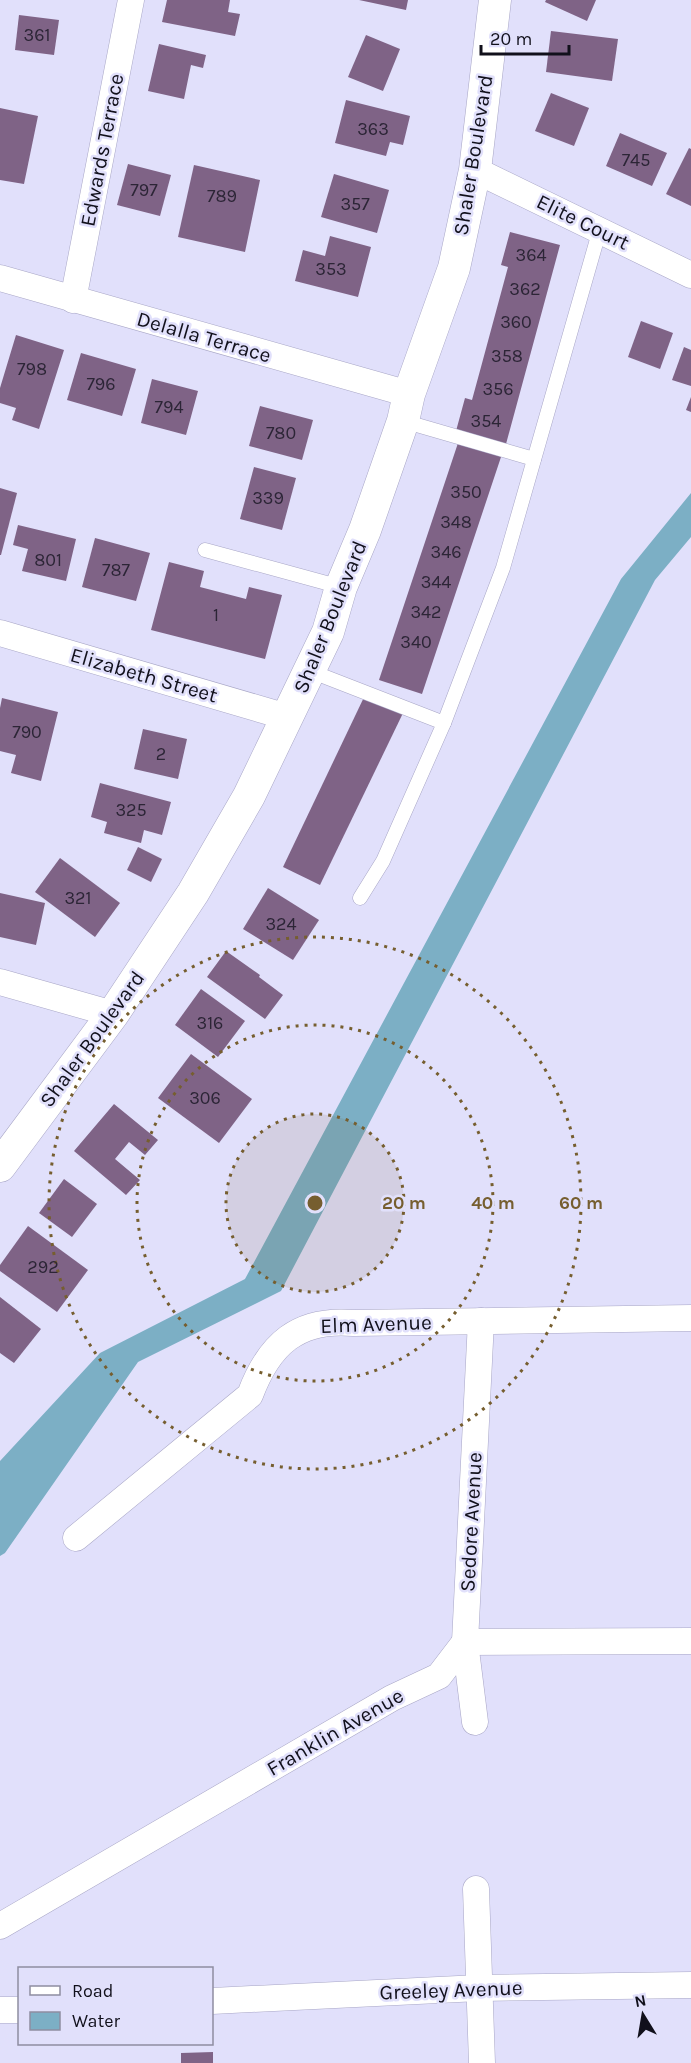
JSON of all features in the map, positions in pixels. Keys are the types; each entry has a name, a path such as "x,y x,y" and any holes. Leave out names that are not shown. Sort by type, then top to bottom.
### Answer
{"street":[{"name":"Edwards Terrace","path":"73,300 131,0"},
{"name":"Shaler Boulevard","path":"0,1166 113,1014 193,893 249,796 328,632 341,587 365,530 454,268 475,170 495,0"},
{"name":"Elite Court","path":"475,170 691,275"},
{"name":"Delalla Terrace","path":"0,278 406,408"},
{"name":"Elizabeth Street","path":"0,633 287,717"},
{"path":"0,982 113,1014"},
{"name":"Elm Avenue","path":"76,1538 250,1395 269,1356 285,1340 308,1327 335,1321 354,1323 691,1318"},
{"name":"Sedore Avenue","path":"475,1722 465,1642 481,1321"},
{"path":"465,1642 691,1641"},
{"name":"Franklin Avenue","path":"0,1926 392,1698 439,1677 465,1642"},
{"path":"476,1889 482,2063"},
{"name":"Greeley Avenue","path":"213,2001 479,1988 691,1985"},
{"path":"0,2010 18,2010"}],"lane":[{"path":"360,898 383,861 444,723 503,568 600,229"},
{"path":"406,408 534,459"},
{"path":"205,550 341,587"},
{"path":"310,671 444,723"}],"water":[{"path":"691,493 691,537 655,580 281,1291 138,1362 5,1553 0,1556 0,1461 100,1353 245,1279 621,579"}],"building":[{"path":"167,0 230,0 228,12 240,14 235,36 162,22"},
{"path":"359,0 408,0 406,10"},
{"path":"546,0 596,0 587,21 545,2"},
{"path":"19,15 59,20 54,55 15,50"},
{"path":"551,31 618,39 612,81 546,72"},
{"path":"366,35 400,49 383,91 348,77"},
{"path":"159,44 206,55 203,68 191,65 184,99 148,91"},
{"path":"551,93 589,108 574,146 535,131"},
{"path":"346,100 410,116 403,145 390,142 386,156 335,143"},
{"path":"0,108 38,116 24,184 0,180"},
{"path":"620,133 667,153 652,186 606,166"},
{"path":"689,148 691,149 691,206 666,194"},
{"path":"128,164 171,175 160,216 117,205"},
{"path":"194,165 260,180 245,252 178,237"},
{"path":"334,174 389,190 377,233 321,217"},
{"path":"510,232 560,245 506,444 456,431 465,398 472,400 481,367 508,267 501,265"},
{"path":"330,236 371,247 358,297 295,281 303,250 325,256"},
{"path":"641,321 673,333 660,369 628,357"},
{"path":"16,335 64,350 39,429 12,420 16,408 0,403 0,388"},
{"path":"684,347 691,350 691,386 672,380"},
{"path":"81,353 136,369 122,416 67,400"},
{"path":"152,379 198,391 186,435 141,423"},
{"path":"691,397 691,412 686,410"},
{"path":"260,406 313,420 302,460 249,446"},
{"path":"459,440 502,454 422,694 379,680"},
{"path":"254,467 296,478 282,530 240,519"},
{"path":"0,488 17,493 1,555 0,555"},
{"path":"18,525 76,539 66,581 22,571 28,549 13,545"},
{"path":"95,538 150,553 136,601 82,587"},
{"path":"169,562 204,571 200,587 246,599 249,587 282,595 265,659 151,630"},
{"path":"366,693 404,711 320,885 283,867"},
{"path":"2,698 58,712 41,781 11,773 16,755 0,751"},
{"path":"143,729 187,739 178,779 134,769"},
{"path":"100,783 171,802 162,835 144,830 141,843 104,833 107,822 91,817"},
{"path":"138,847 162,859 151,882 127,870"},
{"path":"60,858 120,903 95,937 35,892"},
{"path":"268,888 319,920 293,960 243,929"},
{"path":"0,893 45,903 36,945 0,937"},
{"path":"226,951 283,995 265,1019 207,977"},
{"path":"201,989 245,1021 218,1057 175,1025"},
{"path":"191,1054 252,1099 219,1143 158,1098"},
{"path":"114,1104 158,1140 145,1155 129,1142 115,1159 140,1180 126,1195 74,1151"},
{"path":"64,1179 97,1204 72,1237 39,1213"},
{"path":"28,1226 88,1270 57,1312 0,1271 0,1265"},
{"path":"0,1297 41,1329 14,1363 0,1353"},
{"path":"213,2052 213,2063 181,2063 181,2053"}]}
